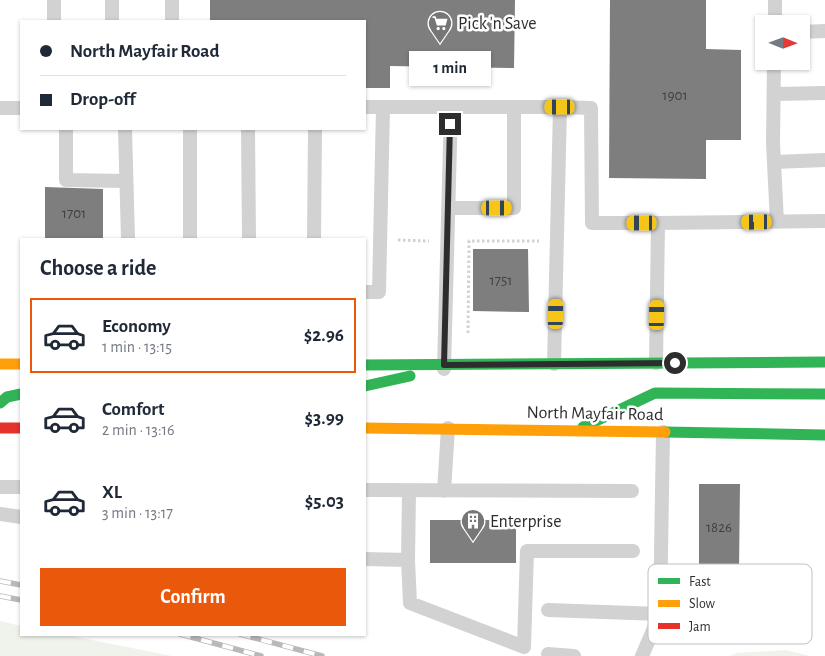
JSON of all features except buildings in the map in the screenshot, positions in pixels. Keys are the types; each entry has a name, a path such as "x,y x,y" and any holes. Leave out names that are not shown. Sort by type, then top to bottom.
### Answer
{"main road":[{"path":"366,364 444,367 465,365 825,362"},
{"path":"0,364 20,364"},
{"path":"366,386 444,367"},
{"path":"577,430 656,392 825,394"},
{"path":"0,403 7,397 20,394"},
{"path":"0,428 20,428"},
{"name":"North Mayfair Road","path":"366,428 825,435"}],"lane":[{"path":"54,0 54,20"},
{"path":"112,0 112,20"},
{"path":"172,0 172,20"},
{"path":"775,0 775,15"},
{"path":"810,32 825,31"},
{"path":"774,70 774,162 777,222"},
{"path":"774,94 825,93"},
{"path":"444,367 451,107"},
{"path":"448,208 514,208 514,107"},
{"path":"554,364 560,107"},
{"path":"0,108 20,108"},
{"path":"366,108 591,108 592,223 825,221"},
{"path":"366,292 379,292 383,108"},
{"path":"66,130 66,180 126,181"},
{"path":"125,130 128,238"},
{"path":"190,130 190,238"},
{"path":"248,130 249,238"},
{"path":"314,238 315,130"},
{"path":"774,162 825,160"},
{"path":"656,363 658,223"},
{"path":"444,491 448,428"},
{"path":"661,564 662,432"},
{"path":"0,487 20,487"},
{"path":"366,490 632,491"},
{"path":"409,490 408,560 410,603 524,647 527,551 633,551"},
{"path":"0,514 20,517"},
{"path":"366,559 408,560"},
{"path":"548,610 648,614"},
{"path":"642,656 648,642"},
{"path":"548,654 574,656"}],"path":[{"path":"380,240 432,241"},
{"path":"468,333 469,241 540,241"}],"shaded area":[{"path":"0,621 20,626 20,636 72,636 172,656 0,656"},
{"path":"786,650 810,656 730,656 737,653"}],"railway":[{"path":"0,581 20,585"},
{"path":"0,596 20,600"},
{"path":"187,636 261,656"},
{"path":"247,636 322,656"}],"traffic: fast":[{"path":"366,365 825,362"},
{"path":"366,386 410,376"},
{"path":"583,427 655,393 825,394"},
{"path":"0,403 7,397 20,394"},
{"path":"665,432 825,435"}],"traffic: slow":[{"path":"0,364 20,364"},
{"path":"366,428 665,432"}],"traffic: jam":[{"path":"0,428 20,428"}],"place":[{"name":"Pick 'n Save","path":"440,44"},
{"name":"Enterprise","path":"473,542"}],"route":[{"path":"450,124 444,365 675,363"}]}
